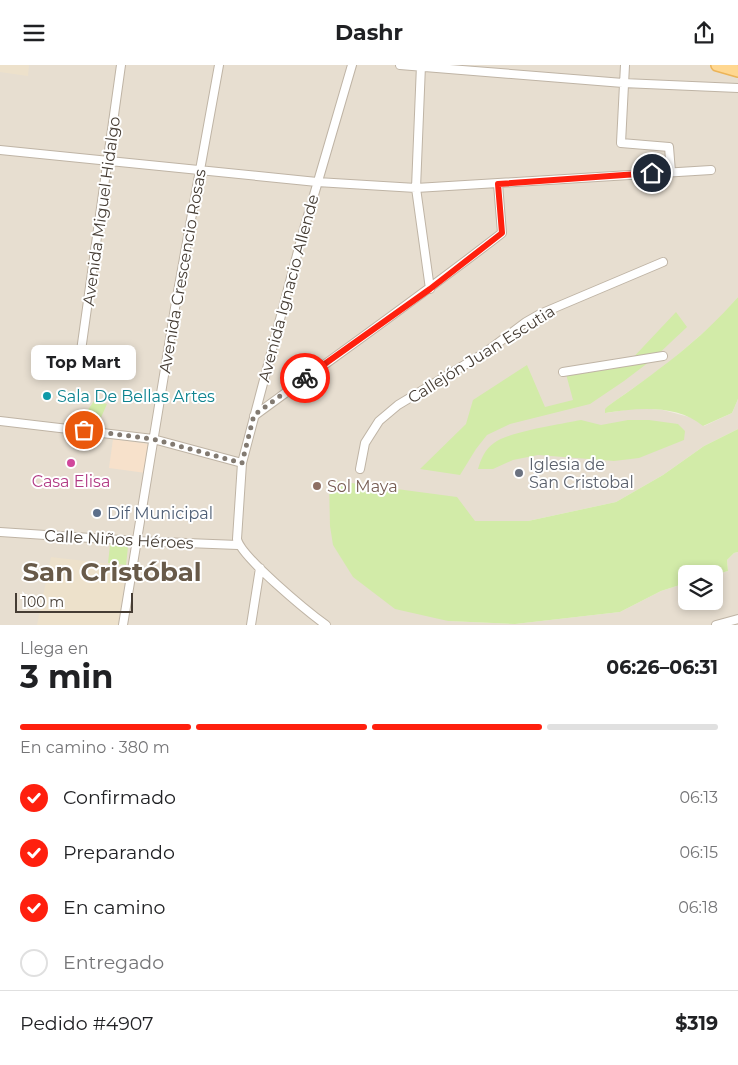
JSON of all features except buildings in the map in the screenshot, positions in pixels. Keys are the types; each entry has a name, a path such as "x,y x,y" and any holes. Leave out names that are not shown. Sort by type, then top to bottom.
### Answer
{"main road":[{"path":"718,65 738,71"}],"street":[{"name":"Avenida Miguel Hidalgo","path":"80,358 121,65"},
{"name":"Avenida Crescencio Rosas","path":"123,625 153,439 219,65"},
{"name":"Avenida Ignacio Allende","path":"238,545 242,463 317,182 352,65"},
{"path":"400,65 623,83 738,88"},
{"path":"625,65 621,143 669,147 671,172"},
{"path":"421,66 416,188 430,289"},
{"path":"0,150 317,182 416,188 711,170"},
{"path":"254,415 430,289 502,233 498,184"},
{"name":"Callejón Juan Escutia","path":"360,469 365,443 379,421 398,405 486,352 526,322 540,314 663,262"},
{"path":"563,372 663,356"},
{"path":"0,421 153,439 242,463"},
{"name":"Calle Niños Héroes","path":"0,532 136,541 238,545"},
{"path":"238,545 306,610 326,625"},
{"path":"251,625 260,568"},
{"path":"716,625 738,619"}],"shaded area":[{"path":"0,65 738,65 738,297 718,320 666,365 608,406 606,413 638,408 663,410 693,418 704,426 732,413 738,399 738,429 704,446 663,475 616,502 528,521 475,521 448,621 515,624 620,612 661,591 678,586 678,610 723,610 723,572 728,571 727,560 734,553 738,552 738,625 0,625"},
{"path":"0,65 29,65 28,76 0,72"},
{"path":"113,439 149,444 146,473 109,468"},
{"path":"51,557 127,566 118,625 37,625"}],"green space":[{"path":"738,297 738,399 732,413 703,426 681,414 656,409 605,413 605,409 608,406 660,369 693,342"},
{"path":"676,312 687,327 653,359 590,404 510,424 487,435 460,475 420,469 466,424 473,400 527,365 545,407 573,400 566,374 627,364"},
{"path":"94,401 107,404 99,422 77,419 84,411 87,411"},
{"path":"581,420 601,425 628,420 649,420 678,424 685,431 684,440 639,458 614,461 538,455 513,460 493,469 478,469 486,451 491,445 501,439 535,429"},
{"path":"738,429 738,552 734,553 727,560 728,571 723,572 723,565 678,565 678,586 661,591 620,612 515,624 448,621 395,609 353,577 333,545 330,526 329,480 457,497 475,521 528,521 616,502 663,475 704,446"},
{"path":"110,545 128,547 126,565 108,563"}],"way so far":[{"path":"84,430 153,439 242,463 254,415 305,378"}],"place":[{"name":"Sala De Bellas Artes","path":"47,396"},
{"name":"Top Mart","path":"84,430"},
{"name":"Casa Elisa","path":"71,463"},
{"name":"Iglesia de San Cristobal","path":"519,473"},
{"name":"Sol Maya","path":"317,486"},
{"name":"Dif Municipal","path":"97,513"}],"district":[{"name":"San Cristóbal","path":"112,572"}],"route":[{"path":"305,378 430,289 502,233 498,184 652,173"}]}
